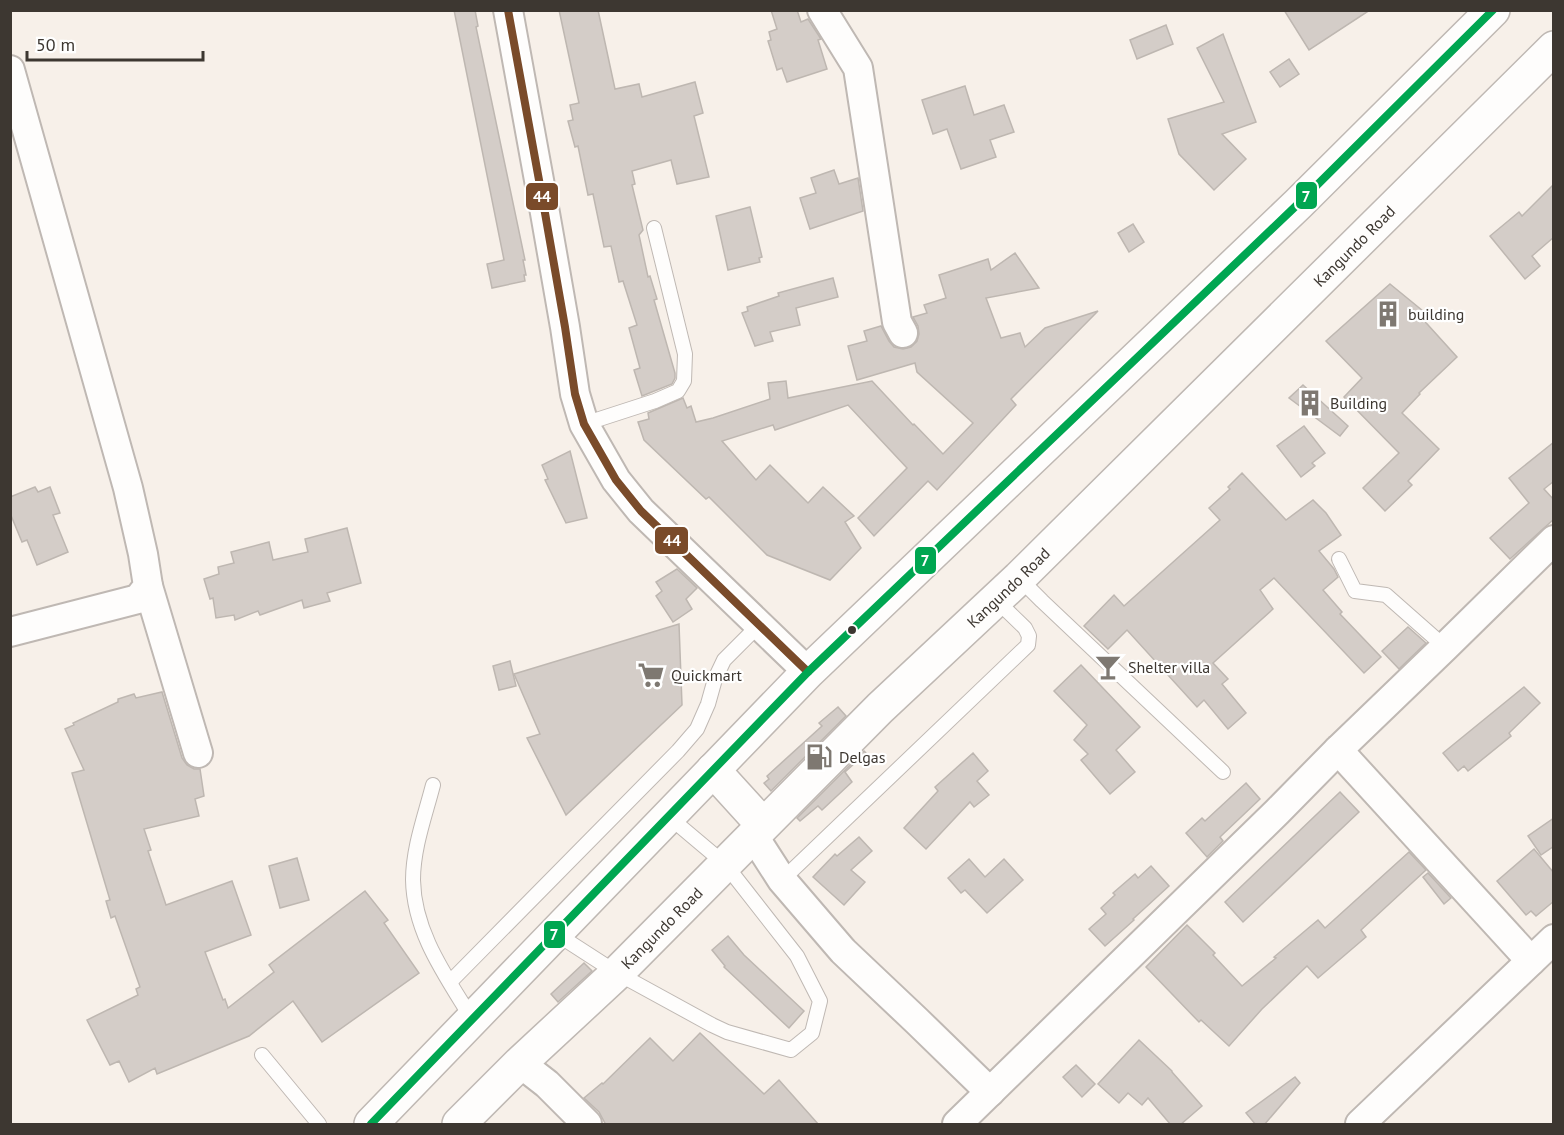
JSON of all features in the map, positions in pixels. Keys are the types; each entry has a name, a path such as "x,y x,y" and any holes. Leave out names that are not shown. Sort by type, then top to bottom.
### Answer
{"highway":[{"path":"371,1125 808,672 1298,204 1493,10"},
{"name":"Kangundo Road","path":"459,1125 520,1063 617,973 880,708 1019,578 1554,48"},
{"path":"713,770 758,830"}],"street":[{"path":"508,10 575,394 584,424 616,480 641,511 808,672"},
{"path":"822,10 858,68 897,322 903,333"},
{"path":"10,70 21,147 128,488 148,586 198,753"},
{"path":"957,1125 1554,540"},
{"path":"10,632 138,599 148,586"},
{"path":"1338,750 1531,961"},
{"path":"758,830 782,880 843,951 990,1092"},
{"path":"1360,1125 1554,939"},
{"path":"520,1063 547,1084 587,1125"}],"lane":[{"path":"584,424 655,401 678,391 684,381 685,354 654,228"},
{"path":"1339,559 1355,591 1386,595 1445,647"},
{"path":"1019,578 1223,772"},
{"path":"782,880 1028,645 1029,636 1025,628 996,600"},
{"path":"450,982 697,729 724,660 759,624"},
{"path":"433,785 416,853 413,881 419,918 428,945 472,1019"},
{"path":"555,933 617,973 728,1032 791,1050 812,1033 820,1001 797,956 725,864 668,816"},
{"path":"262,1055 319,1125"}],"building":[{"path":"454,10 475,10 478,26 476,27 525,260 523,260 525,281 492,288 487,264 504,260"},
{"path":"559,10 598,10 615,89 639,84 642,97 695,82 703,113 694,116 709,177 677,184 671,160 632,171 635,184 632,185 643,230 639,235 648,277 650,276 657,299 654,300 675,373 672,384 642,396 634,370 640,368 629,328 637,325 623,281 619,282 611,246 604,247 593,194 588,195 578,146 575,147 568,121 573,120 570,105 579,103"},
{"path":"771,10 797,10 801,22 808,19 821,39 818,40 827,69 787,82 782,68 777,70 768,41 771,40 769,32 777,29"},
{"path":"1284,10 1370,10 1309,50"},
{"path":"1166,25 1173,44 1137,59 1130,40"},
{"path":"1223,34 1256,122 1222,134 1246,159 1214,190 1179,154 1168,119 1224,102 1197,48"},
{"path":"1289,59 1299,74 1280,87 1270,72"},
{"path":"965,86 974,115 1004,105 1014,132 990,140 996,157 961,169 947,129 933,134 922,100"},
{"path":"834,170 839,184 858,178 863,211 810,229 800,198 816,193 811,178"},
{"path":"1554,184 1554,237 1532,256 1540,266 1525,279 1490,236 1519,212 1522,216"},
{"path":"750,207 762,257 759,258 760,262 728,270 716,216"},
{"path":"1133,224 1144,242 1129,252 1118,233"},
{"path":"1015,253 1039,288 986,298 1001,338 1020,333 1025,347 1045,328 1098,311 1011,399 1016,405 937,490 928,481 874,536 858,518 907,468 848,405 775,430 773,425 722,441 756,480 770,465 808,503 823,487 854,516 845,522 861,548 830,580 767,555 709,497 706,499 644,440 638,422 649,419 648,413 683,398 687,408 691,406 696,422 770,399 768,383 786,381 788,398 872,381 943,454 973,423 917,372 915,363 857,380 848,346 867,341 864,331 881,326 894,347 903,349 911,347 917,341 919,334 913,317 927,313 924,305 946,298 939,275 988,259 991,270"},
{"path":"833,278 838,297 796,308 800,325 770,332 773,341 755,346 742,313 748,311 747,307 779,296 778,293"},
{"path":"1390,284 1423,311 1419,315 1457,357 1419,393 1402,413 1439,449 1408,481 1412,485 1385,511 1363,488 1399,453 1344,397 1362,378 1326,341"},
{"name":"Building","path":"1303,385 1348,426 1340,436 1289,398"},
{"path":"1304,426 1325,453 1312,463 1315,466 1301,477 1277,446"},
{"path":"1554,442 1554,481 1544,489 1554,500 1554,519 1510,559 1490,538 1529,503 1509,478"},
{"path":"570,451 587,518 566,523 545,480 548,479 542,465"},
{"path":"1242,473 1286,520 1313,500 1326,513 1341,535 1319,551 1338,577 1323,590 1342,612 1340,614 1381,657 1364,673 1274,578 1260,590 1273,609 1213,663 1228,679 1222,684 1246,713 1228,729 1204,700 1197,707 1127,630 1108,649 1084,626 1114,595 1124,606 1220,520 1209,508 1230,489 1228,487"},
{"path":"35,487 38,492 50,487 60,513 53,515 68,552 37,565 27,540 22,542 10,513 10,497"},
{"path":"347,528 361,583 327,593 330,601 304,608 302,600 260,615 258,611 235,620 234,615 216,618 213,598 210,599 204,579 219,574 218,567 234,563 231,552 269,542 273,560 308,552 305,539"},
{"path":"677,569 697,588 686,599 692,609 673,622 656,596 662,591 656,582"},
{"path":"679,624 682,705 566,815 527,738 540,734 514,674"},
{"path":"1408,627 1426,643 1399,669 1382,651"},
{"path":"510,661 516,686 499,690 493,666"},
{"path":"1081,665 1140,727 1116,750 1135,772 1110,794 1081,760 1088,754 1074,740 1087,725 1054,691"},
{"path":"1524,687 1540,703 1509,733 1511,736 1468,771 1464,766 1458,771 1443,753"},
{"path":"162,692 182,758 187,765 200,769 204,796 195,799 199,816 144,829 151,850 148,851 166,905 232,881 251,935 205,952 228,1008 274,972 269,965 365,891 388,920 384,923 419,973 322,1042 293,1001 249,1036 157,1074 155,1068 129,1082 119,1061 110,1065 87,1020 138,995 136,989 140,987 115,916 111,918 106,901 110,900 72,773 84,770 65,729 118,702 118,699 134,694 136,698"},
{"path":"838,707 846,716 771,791 764,783 769,779 767,776 822,726 819,723"},
{"path":"864,751 866,753 845,772 852,782 822,810 818,806 800,821 797,818"},
{"path":"973,753 988,771 977,781 989,795 974,807 970,802 926,849 904,828 938,791 935,787"},
{"path":"1246,783 1260,799 1220,837 1223,841 1207,857 1186,833 1202,818 1205,821"},
{"path":"1340,792 1359,812 1243,922 1225,902"},
{"path":"1554,818 1554,846 1541,855 1528,836"},
{"path":"859,837 872,851 851,870 865,882 844,905 813,877 835,854 837,856"},
{"path":"1534,849 1554,873 1554,901 1536,916 1531,911 1526,915 1497,881"},
{"path":"1409,852 1426,870 1361,930 1366,937 1318,978 1307,966 1262,1009 1229,1046 1201,1020 1199,1022 1146,967 1187,925 1215,953 1213,955 1242,986 1318,920 1325,928"},
{"path":"297,858 309,900 280,908 269,866"},
{"path":"969,859 985,877 1004,859 1023,880 987,913 965,890 961,893 948,878"},
{"path":"1151,866 1169,886 1105,946 1089,929 1106,914 1101,908 1115,895 1113,893 1135,874 1138,878"},
{"path":"1428,873 1451,898 1444,904 1423,877"},
{"path":"728,936 744,955 804,1011 789,1028 724,967 712,950"},
{"path":"584,963 592,971 558,1002 551,994"},
{"path":"700,1033 764,1094 779,1080 819,1125 606,1125 599,1112 584,1098 603,1084 650,1038 673,1061"},
{"path":"1139,1040 1172,1071 1202,1106 1180,1125 1171,1125 1148,1098 1142,1105 1128,1093 1119,1103 1098,1084"},
{"path":"1076,1065 1095,1084 1082,1097 1063,1077"},
{"path":"1295,1077 1300,1083 1264,1125 1256,1125 1246,1113"}],"transit line":[{"name":"44","path":"508,10 575,394 584,424 616,480 641,511 808,672"},
{"name":"7","path":"371,1124 808,672 1298,204 1493,10"}],"place":[{"name":"building","path":"1388,314"},
{"name":"Building","path":"1310,403"},
{"name":"Shelter villa","path":"1108,667"},
{"name":"Quickmart","path":"651,675"},
{"name":"Delgas","path":"819,757"}]}
